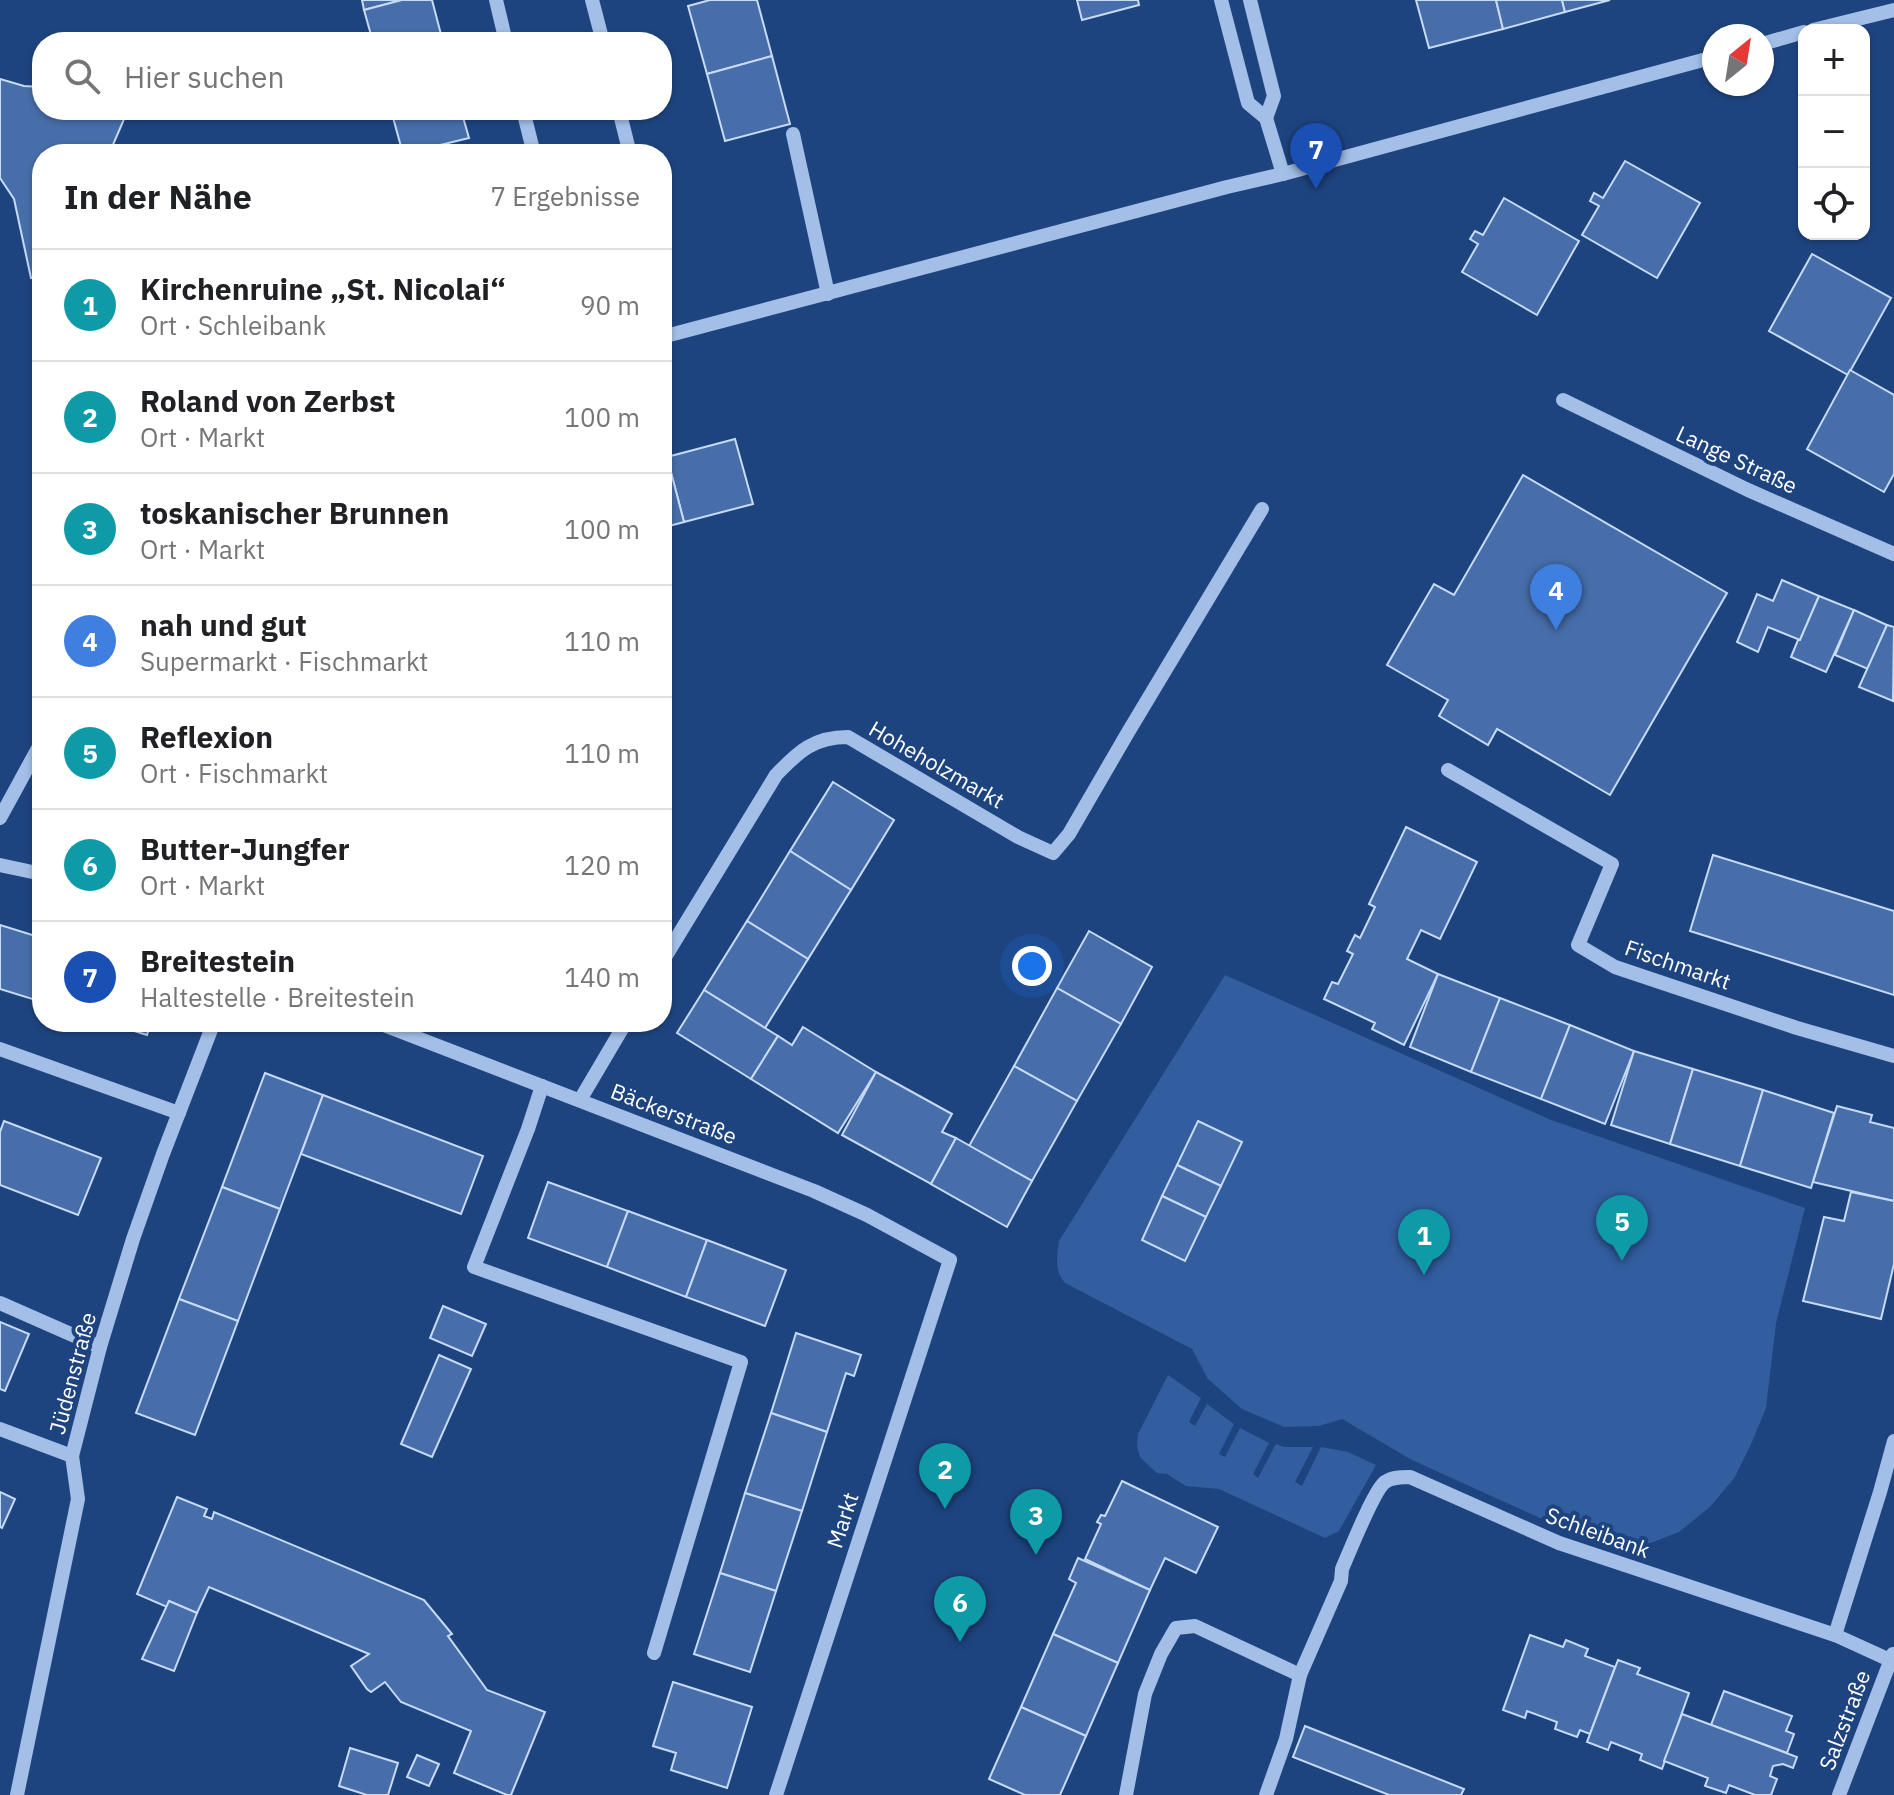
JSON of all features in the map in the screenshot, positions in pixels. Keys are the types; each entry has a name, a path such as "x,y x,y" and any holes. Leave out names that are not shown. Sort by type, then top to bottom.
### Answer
{"street":[{"path":"496,0 504,32"},
{"path":"592,0 600,32"},
{"path":"1221,0 1248,103 1266,118 1283,174"},
{"path":"1250,0 1274,96 1266,118"},
{"path":"1837,24 1894,10"},
{"path":"1774,41 1798,34"},
{"path":"672,334 1702,60"},
{"path":"526,120 532,144"},
{"path":"622,120 628,144"},
{"path":"793,134 828,294"},
{"name":"Lange Straße","path":"1563,400 1748,490 1894,554"},
{"name":"Hoheholzmarkt","path":"672,946 776,775 796,755 818,741 834,737 848,737 1018,837 1053,853 1069,834 1262,509"},
{"path":"0,818 32,759"},
{"name":"Fischmarkt","path":"1448,770 1612,864 1578,945 1615,967 1797,1028 1894,1056"},
{"path":"0,865 32,872"},
{"name":"Jüdenstraße","path":"17,1795 78,1499 72,1456 100,1347 133,1239 210,1032"},
{"name":"Bäckerstraße","path":"402,1032 814,1191 867,1215 950,1260"},
{"path":"580,1100 620,1032"},
{"path":"0,1049 179,1113"},
{"path":"542,1086 474,1267 741,1362 654,1653"},
{"name":"Markt","path":"776,1795 950,1260"},
{"path":"0,1303 100,1347"},
{"path":"0,1429 72,1456"},
{"path":"1835,1635 1894,1441"},
{"name":"Schleibank","path":"1300,1675 1341,1581 1342,1569 1375,1497 1384,1483 1397,1477 1410,1477 1559,1543 1835,1635 1893,1658"},
{"path":"1126,1795 1145,1694 1161,1654 1176,1628 1195,1626 1300,1675 1286,1739 1266,1795"},
{"name":"Salzstraße","path":"1839,1795 1893,1658"}],"shaded area":[{"path":"1225,975 1551,1120 1805,1208 1776,1323 1766,1408 1735,1477 1710,1507 1679,1532 1630,1551 1562,1528 1412,1460 1342,1419 1319,1426 1284,1427 1242,1409 1208,1379 1192,1349 1065,1283 1058,1268 1059,1241"},
{"path":"1168,1375 1201,1398 1189,1422 1195,1426 1207,1404 1234,1424 1219,1454 1225,1457 1240,1428 1269,1443 1253,1474 1258,1478 1276,1444 1313,1447 1295,1482 1302,1486 1321,1447 1348,1452 1376,1465 1339,1531 1325,1538 1219,1489 1186,1486 1167,1474 1157,1473 1148,1465 1140,1457 1138,1434"}],"building":[{"path":"362,0 402,0 364,10"},
{"path":"402,0 432,0 440,32 370,32 364,10"},
{"path":"710,0 757,0 772,56 707,74 688,6"},
{"path":"1077,0 1138,0 1139,5 1082,20"},
{"path":"1416,0 1496,0 1503,29 1429,48"},
{"path":"1496,0 1562,0 1565,12 1503,29"},
{"path":"1562,0 1610,0 1565,12"},
{"path":"772,56 790,124 725,141 707,74"},
{"path":"0,79 32,86 32,120 124,120 113,144 32,144 32,278 14,199 0,178"},
{"path":"394,120 464,120 469,138 444,144 400,144"},
{"path":"1625,161 1700,203 1657,278 1582,235 1599,206 1590,201 1594,193 1603,198"},
{"path":"1504,198 1579,241 1537,315 1462,272 1478,244 1470,239 1475,231 1483,235"},
{"path":"1812,254 1891,298 1848,375 1769,331"},
{"path":"1850,370 1894,395 1894,474 1884,492 1807,449"},
{"path":"735,439 753,504 684,522 672,476 672,456"},
{"path":"1523,475 1727,593 1610,795 1497,729 1488,745 1439,716 1448,700 1387,665 1434,584 1454,595"},
{"path":"672,476 684,522 672,525"},
{"path":"1782,580 1819,596 1800,640 1768,627 1758,652 1737,642 1757,594 1773,601"},
{"path":"1819,596 1854,610 1826,672 1791,657"},
{"path":"1854,610 1887,625 1868,669 1835,655"},
{"path":"1887,625 1894,627 1893,701 1859,687"},
{"path":"833,782 894,820 851,890 790,851"},
{"path":"1406,827 1477,862 1440,939 1421,930 1407,959 1438,974 1404,1045 1372,1029 1375,1023 1324,999 1332,982 1338,984 1353,954 1347,951 1355,935 1360,938 1375,907 1369,904"},
{"path":"790,851 851,890 808,959 747,921"},
{"path":"1713,855 1894,911 1894,995 1690,931"},
{"path":"747,921 808,959 765,1028 704,990"},
{"path":"0,925 32,935 32,999 0,989"},
{"path":"1089,931 1152,967 1121,1024 1057,988"},
{"path":"1438,974 1500,998 1471,1072 1410,1047"},
{"path":"1057,988 1121,1024 1077,1101 1014,1066"},
{"path":"704,990 778,1036 751,1079 677,1033"},
{"path":"1500,998 1570,1025 1541,1099 1471,1072"},
{"path":"1570,1025 1634,1051 1605,1124 1541,1099"},
{"path":"803,1027 876,1072 838,1133 751,1079 778,1036 792,1045"},
{"path":"1634,1051 1693,1069 1670,1144 1611,1125"},
{"path":"1014,1066 1077,1101 1032,1181 969,1146"},
{"path":"1693,1069 1763,1090 1740,1166 1670,1144"},
{"path":"876,1072 952,1114 942,1132 956,1138 931,1184 842,1135"},
{"path":"265,1073 323,1095 280,1209 222,1187"},
{"path":"1763,1090 1834,1113 1811,1188 1740,1166"},
{"path":"323,1095 483,1156 461,1214 301,1154"},
{"path":"1837,1106 1872,1115 1870,1122 1894,1128 1894,1201 1813,1182"},
{"path":"4,1121 101,1158 78,1215 0,1185 0,1132"},
{"path":"1198,1121 1242,1142 1221,1186 1177,1165"},
{"path":"956,1138 1032,1181 1007,1227 931,1184"},
{"path":"1177,1165 1221,1186 1206,1217 1162,1196"},
{"path":"548,1182 628,1211 607,1267 528,1238"},
{"path":"222,1187 280,1209 238,1321 179,1299"},
{"path":"1851,1192 1894,1201 1894,1264 1881,1319 1803,1301 1824,1217 1844,1221"},
{"path":"1162,1196 1206,1217 1185,1261 1142,1240"},
{"path":"628,1211 707,1240 686,1297 607,1267"},
{"path":"707,1240 786,1270 765,1326 686,1297"},
{"path":"179,1299 238,1321 195,1435 136,1413"},
{"path":"443,1306 486,1324 472,1356 430,1338"},
{"path":"0,1322 29,1334 5,1391 0,1389"},
{"path":"796,1333 861,1355 854,1376 846,1373 827,1432 771,1413"},
{"path":"439,1355 471,1369 432,1457 401,1444"},
{"path":"771,1413 827,1432 802,1511 745,1493"},
{"path":"1122,1481 1218,1527 1196,1573 1165,1558 1150,1590 1085,1559 1101,1524 1097,1522 1101,1515 1105,1516"},
{"path":"0,1492 15,1499 2,1528 0,1527"},
{"path":"745,1493 802,1511 776,1591 720,1573"},
{"path":"177,1497 207,1509 204,1516 212,1519 214,1512 424,1600 452,1634 448,1636 487,1690 545,1712 511,1795 454,1773 471,1731 401,1702 385,1682 371,1692 367,1689 351,1666 369,1654 209,1587 197,1613 169,1601 167,1607 137,1594"},
{"path":"1078,1558 1150,1590 1118,1663 1053,1634 1076,1583 1069,1579"},
{"path":"720,1573 776,1591 750,1672 694,1654"},
{"path":"169,1601 197,1613 174,1671 142,1659"},
{"path":"1053,1634 1118,1663 1086,1736 1021,1707"},
{"path":"1530,1635 1563,1647 1566,1640 1588,1649 1585,1656 1615,1667 1590,1734 1580,1730 1577,1737 1555,1729 1557,1722 1527,1711 1525,1718 1503,1710"},
{"path":"1618,1660 1640,1668 1637,1674 1689,1693 1662,1769 1640,1760 1642,1754 1611,1742 1608,1750 1587,1742"},
{"path":"673,1682 752,1707 727,1788 671,1770 676,1753 653,1746"},
{"path":"1724,1691 1792,1716 1786,1731 1794,1734 1787,1753 1711,1725"},
{"path":"1021,1707 1086,1736 1060,1795 1025,1795 989,1779"},
{"path":"1682,1714 1797,1757 1793,1768 1783,1764 1773,1766 1770,1776 1777,1779 1771,1795 1755,1795 1729,1785 1726,1793 1705,1786 1708,1778 1664,1761"},
{"path":"1305,1726 1464,1789 1461,1795 1389,1795 1293,1757"},
{"path":"350,1748 398,1763 388,1795 367,1795 339,1786"},
{"path":"417,1755 439,1764 429,1786 407,1777"}],"place":[{"name":"Breitestein","path":"1316,189"},
{"name":"nah und gut","path":"1556,630"},
{"name":"Reflexion","path":"1622,1261"},
{"name":"Kirchenruine „St. Nicolai“","path":"1424,1275"},
{"name":"Roland von Zerbst","path":"945,1509"},
{"name":"toskanischer Brunnen","path":"1036,1555"},
{"name":"Butter-Jungfer","path":"960,1642"}]}
